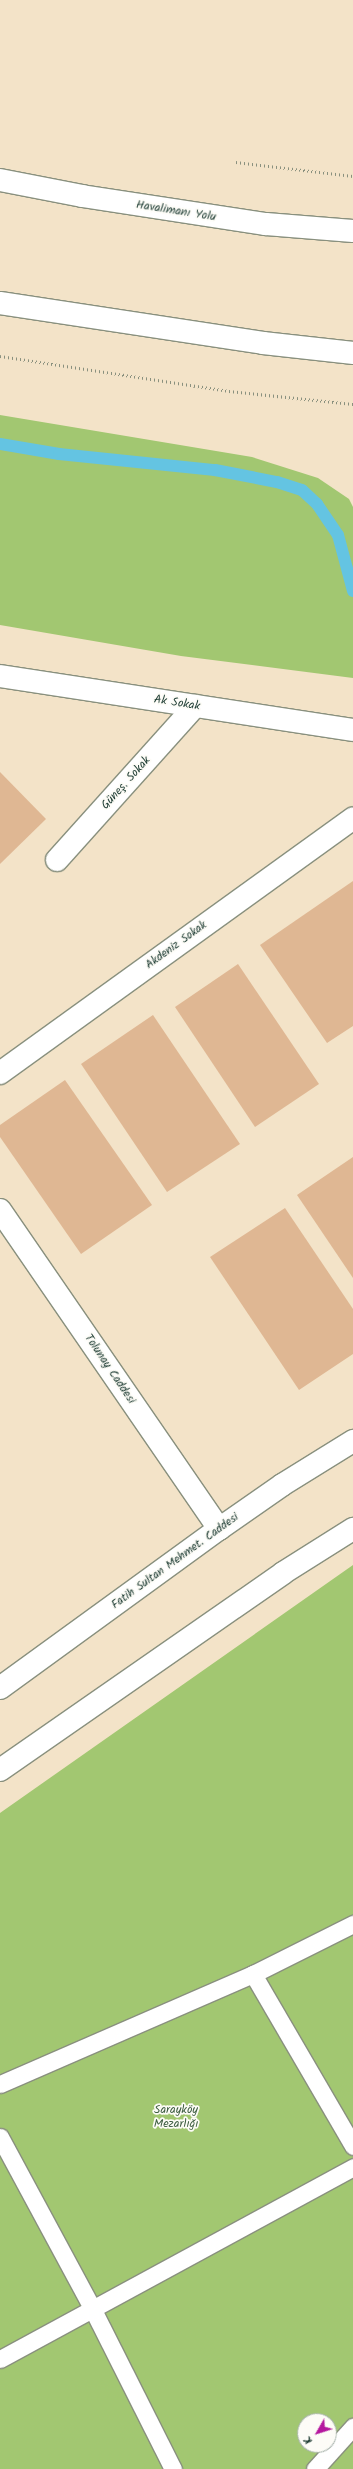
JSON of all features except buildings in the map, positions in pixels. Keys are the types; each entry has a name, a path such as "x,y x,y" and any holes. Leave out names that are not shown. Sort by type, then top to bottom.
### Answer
{"main road":[{"name":"Havalimanı Yolu","path":"0,180 82,196 266,224 353,231"},
{"path":"0,303 264,343 353,353"},
{"name":"Ak Sokak","path":"0,676 353,730"},
{"name":"Güneş. Sokak","path":"57,860 195,706"},
{"name":"Akdeniz Sokak","path":"0,1073 353,818"},
{"name":"Tolunay Caddesi","path":"0,1210 219,1529"},
{"name":"Fatih Sultan Mehmet. Caddesi","path":"0,1688 219,1529 344,1446"},
{"path":"0,1770 276,1577 353,1529"}],"lane":[{"path":"344,1446 353,1437"},
{"path":"0,2084 253,1974 353,1924"},
{"path":"253,1974 353,2146"},
{"path":"0,2137 92,2308 174,2469"},
{"path":"0,2359 353,2167"},
{"path":"315,2469 353,2427"}],"path":[{"path":"236,162 353,176"},
{"path":"0,356 229,391 353,404"}],"green space":[{"path":"0,415 252,457 318,478 349,499 353,507 353,678 181,656 0,625"},
{"name":"Sarayköy Mezarlığı","path":"353,1565 353,2469 0,2469 0,1813"}],"waterway":[{"path":"0,444 59,454 215,470 277,482 302,490 317,504 338,535 353,591"}]}
